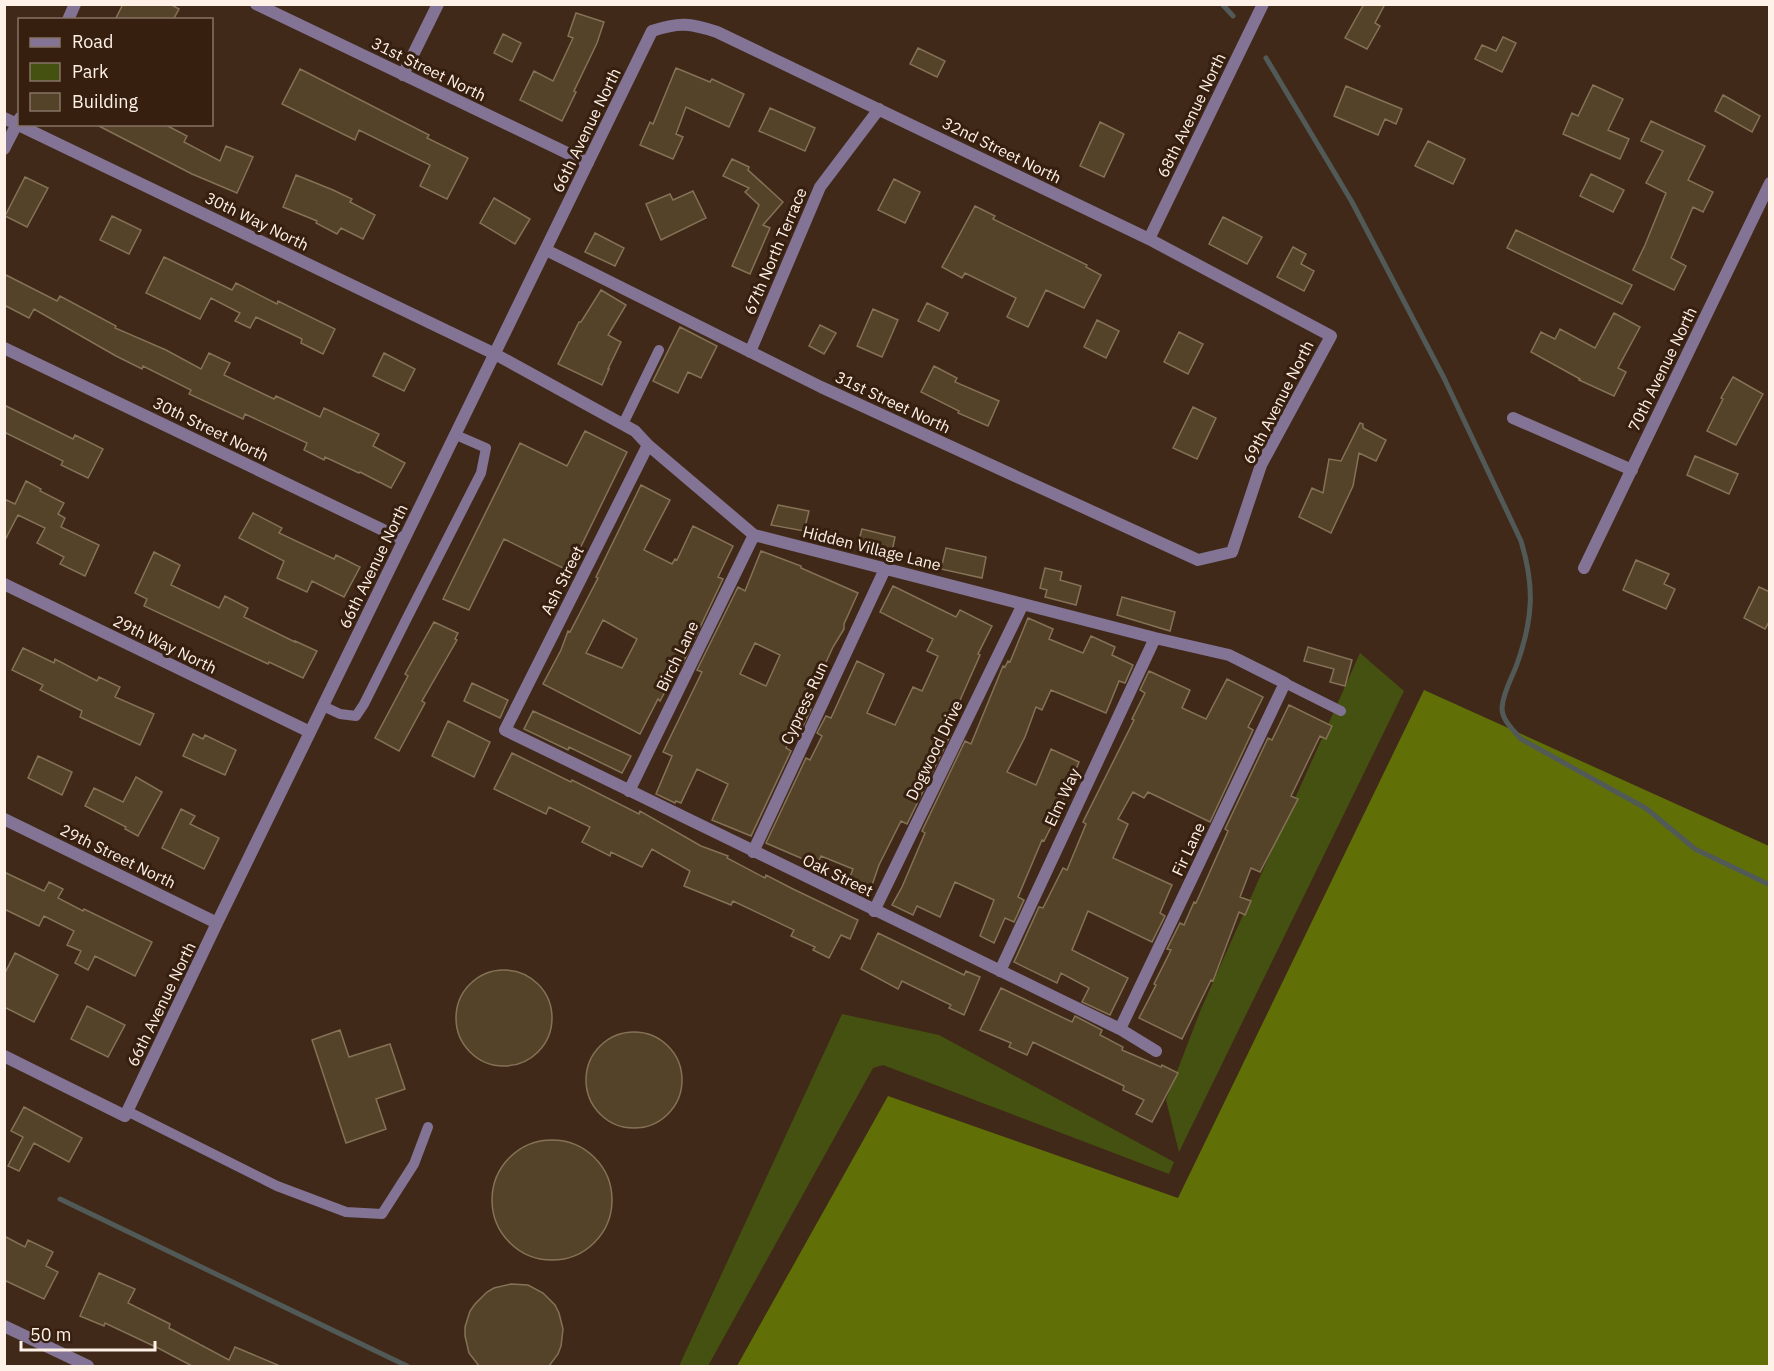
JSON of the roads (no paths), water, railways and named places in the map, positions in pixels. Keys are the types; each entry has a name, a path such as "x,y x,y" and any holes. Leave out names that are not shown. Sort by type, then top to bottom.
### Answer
{"street":[{"path":"69,18 75,4"},
{"name":"31st Street North","path":"256,4 588,163"},
{"path":"403,75 438,4"},
{"name":"68th Avenue North","path":"1149,239 1263,4"},
{"name":"32nd Street North","path":"652,31 670,25 693,24 717,32 1149,239 1331,336"},
{"name":"66th Avenue North","path":"126,1114 652,31"},
{"name":"67th North Terrace","path":"750,351 820,187 879,109"},
{"name":"30th Way North","path":"4,118 18,121"},
{"path":"4,149 18,121"},
{"name":"30th Way North","path":"28,126 495,354"},
{"name":"70th Avenue North","path":"1584,568 1770,183"},
{"name":"31st Street North","path":"546,250 821,387 1198,560 1232,552"},
{"name":"69th Avenue North","path":"1232,552 1261,465 1331,336"},
{"name":"30th Street North","path":"4,348 404,540"},
{"name":"Hidden Village Lane","path":"495,354 635,430 648,445 754,535 1155,638 1230,655 1285,683"},
{"path":"1513,418 1632,470"},
{"name":"Ash Street","path":"505,730 648,445"},
{"name":"Birch Lane","path":"629,791 754,535"},
{"name":"Cypress Run","path":"753,852 885,569"},
{"name":"29th Way North","path":"4,584 310,732"},
{"name":"Dogwood Drive","path":"874,911 1023,603"},
{"name":"Elm Way","path":"1000,970 1155,638"},
{"name":"Fir Lane","path":"1120,1029 1285,683"},
{"name":"Oak Street","path":"505,730 1120,1029 1156,1051"},
{"name":"29th Street North","path":"4,819 217,923"},
{"path":"4,1056 126,1114"},
{"path":"4,1326 88,1366"}],"lane":[{"path":"623,423 659,350"},
{"path":"323,706 340,714 356,716 364,705 482,473 486,448 456,435"},
{"path":"1285,683 1341,711"},
{"path":"126,1114 277,1186 346,1212 382,1214 414,1164 428,1127"}],"waterway":[{"path":"1222,4 1233,16"},
{"path":"1266,58 1352,202 1444,378 1521,541 1529,573 1529,617 1522,648 1503,702 1502,712 1506,721 1521,739 1647,809 1695,849 1770,885"},
{"path":"60,1199 407,1366"}]}
